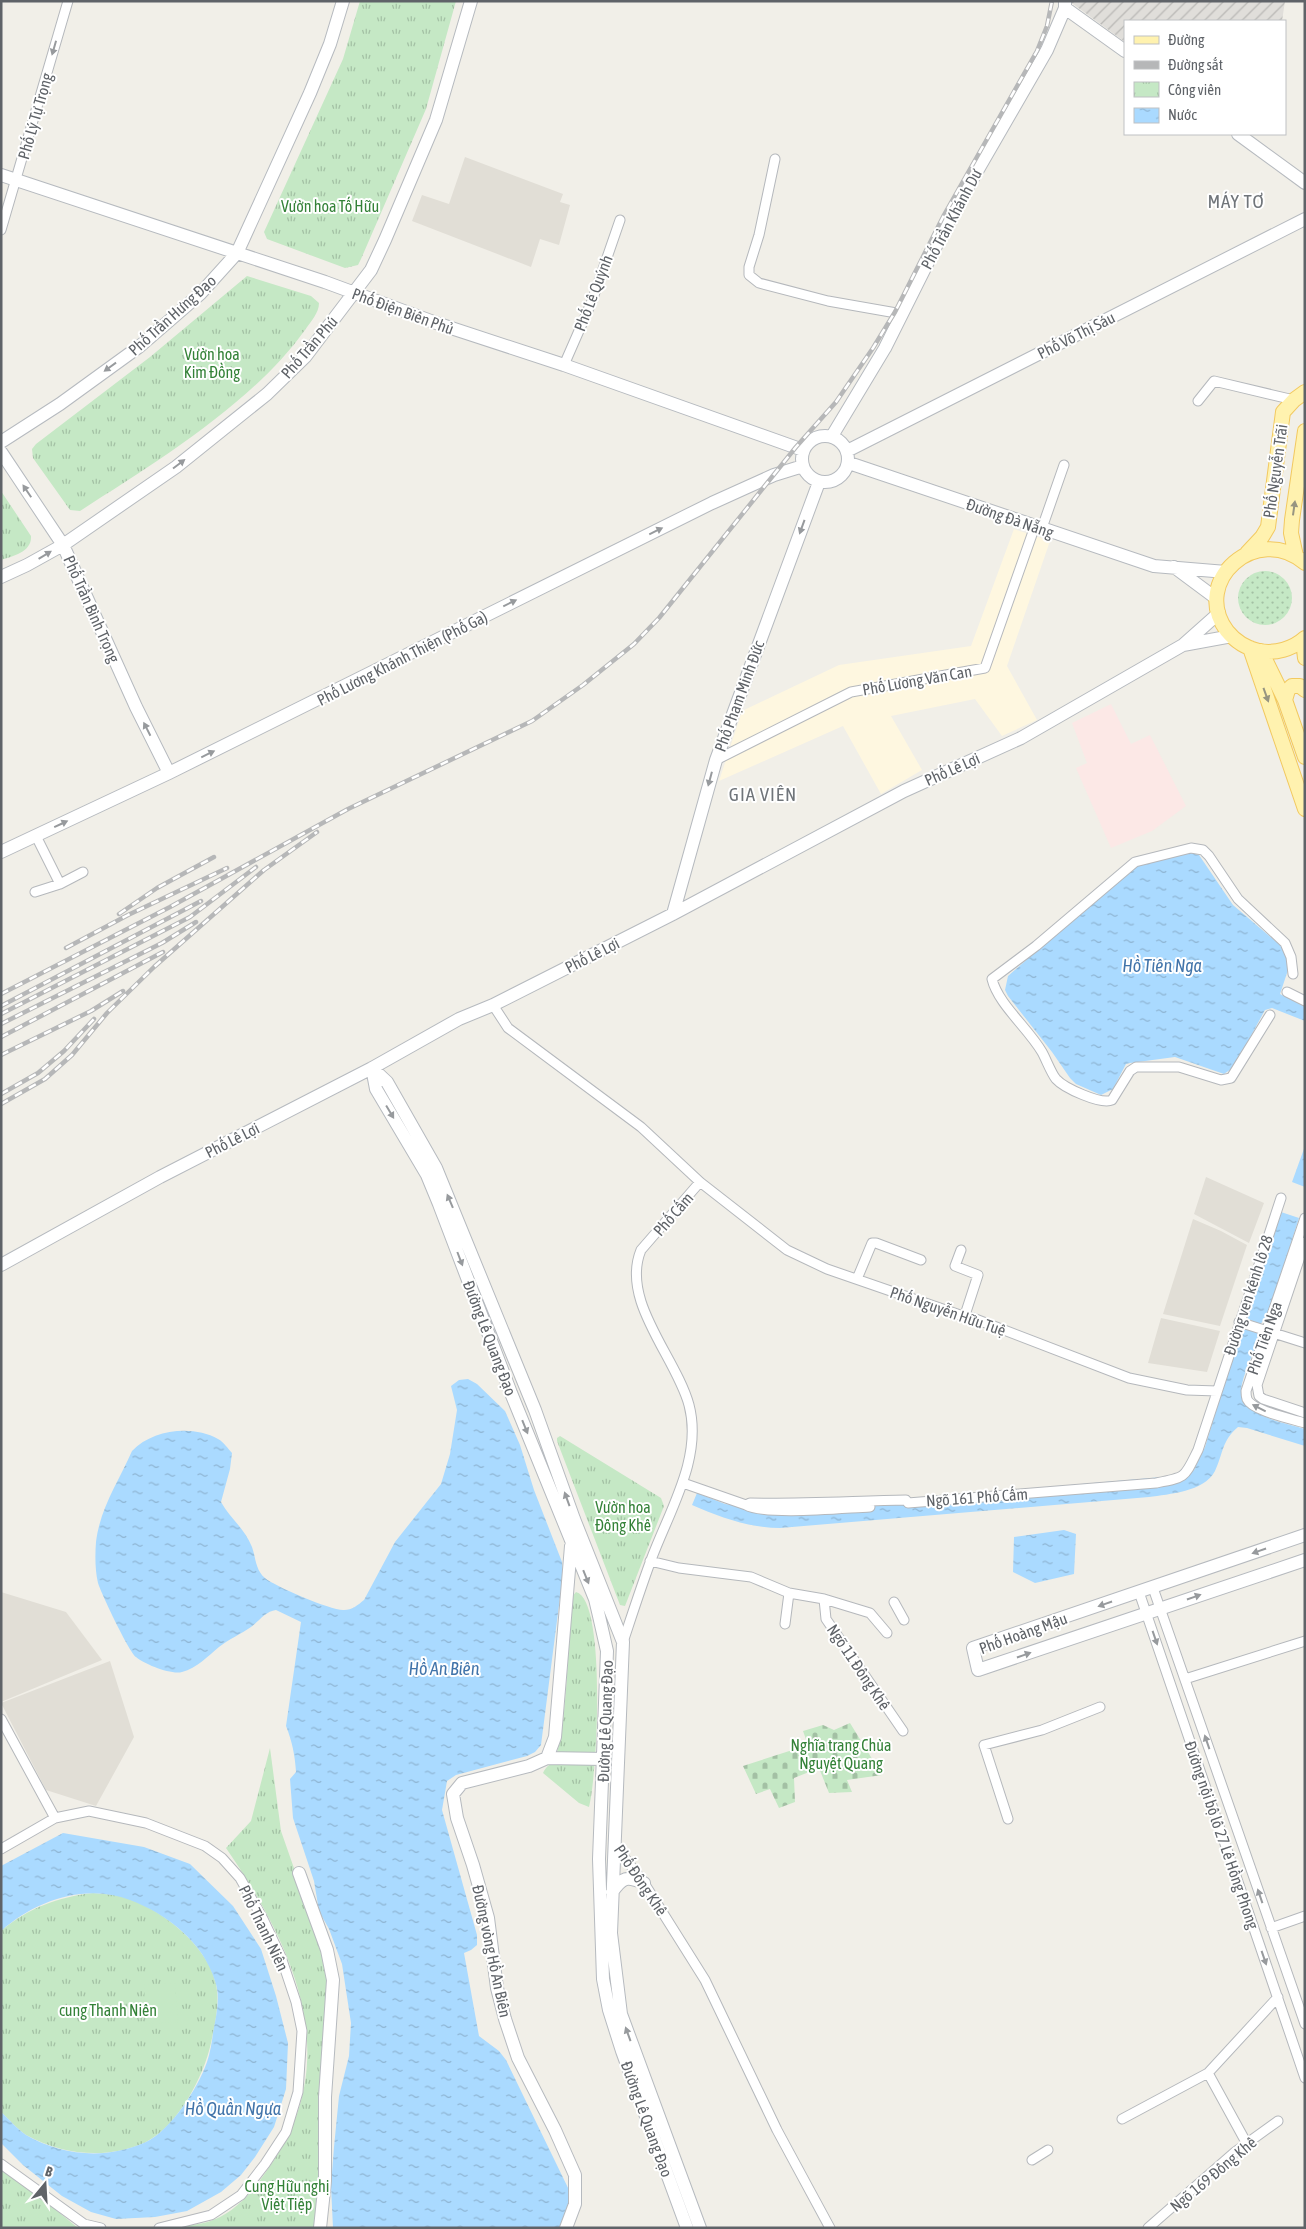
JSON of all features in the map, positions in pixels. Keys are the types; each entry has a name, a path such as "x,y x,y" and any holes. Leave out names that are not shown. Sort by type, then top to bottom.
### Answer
{"main road":[{"name":"Phố Nguyễn Trãi","path":"1226,572 1235,561 1247,553 1262,537 1268,527 1283,412 1299,396"},
{"name":"Phố Nguyễn Trãi","path":"1302,560 1291,533 1305,431"},
{"path":"1247,553 1272,548 1302,560"},
{"path":"1226,572 1219,585 1218,606 1224,626 1232,636 1256,650 1285,700 1305,758"},
{"path":"1256,650 1283,650 1304,640 1305,658"},
{"path":"1256,650 1305,808"},
{"path":"1285,700 1288,690 1292,686 1300,686 1305,690"}],"street":[{"name":"Phố Lý Tự Trọng","path":"1,230 68,1"},
{"name":"Phố Trần Hưng Đạo","path":"1,442 60,404 140,346 200,294 237,253 310,93 330,44 343,1"},
{"name":"Phố Trần Phú","path":"1,577 27,565 63,544 176,467 267,394 305,357 372,267 436,120 472,1"},
{"path":"1065,5 1124,50"},
{"name":"Phố Trần Khánh Dư","path":"832,436 885,348 950,218 1047,50 1065,5"},
{"path":"1239,135 1305,183"},
{"path":"775,159 759,235 749,267 749,275 759,282 828,301 902,314"},
{"name":"Phố Điện Biên Phủ","path":"1,175 237,253 439,324 564,365 803,450"},
{"name":"Phố Lê Quýnh","path":"564,365 592,301 620,220"},
{"name":"Phố Võ Thị Sáu","path":"848,457 1305,220"},
{"path":"1198,401 1214,381 1299,396"},
{"path":"832,436 841,442 848,457 843,474 832,482 819,482 812,478 803,466 803,450 816,437 832,436"},
{"name":"Phố Trần Bình Trọng","path":"1,452 63,544 136,707 169,773"},
{"name":"Đường Đà Nẵng","path":"848,457 1038,527 1154,566 1226,572"},
{"path":"1038,527 1064,465"},
{"name":"Phố Lương Khánh Thiện (Phố Ga)","path":"1,852 169,773 712,503 774,475 803,466"},
{"name":"Phố Phạm Minh Đức","path":"673,914 716,760 819,482"},
{"name":"Phố Lương Văn Can","path":"716,760 851,692 985,668 1038,527"},
{"path":"1174,567 1218,606"},
{"name":"Phố Lê Lợi","path":"1183,646 1218,606"},
{"name":"Phố Lê Lợi","path":"1,1265 160,1177 372,1068 459,1019 493,1005 673,914 904,791 1021,738 1183,646 1232,636"},
{"path":"36,836 60,884"},
{"path":"1270,1015 1232,1078 1221,1080 1179,1067 1136,1067 1132,1068 1112,1100 1103,1102 1057,1080 1034,1038 1001,998 994,988 992,979 1036,946 1135,862 1191,848 1203,850 1209,856 1238,899 1284,943 1291,957 1293,974"},
{"path":"35,892 60,884 83,872"},
{"path":"1287,992 1305,1000"},
{"name":"Phố Cấm","path":"493,1005 508,1028 641,1127 700,1182 640,1250 636,1262 642,1303 650,1325 675,1370 689,1405 693,1431 691,1455 683,1483 674,1501"},
{"name":"Đường Lê Quang Đạo","path":"372,1068 387,1082 436,1168 535,1410 574,1519 623,1642"},
{"name":"Đường Lê Quang Đạo","path":"372,1068 376,1089 427,1176 433,1190 595,1599 607,1651 600,1844 603,1979 609,2010 622,2051 687,2228"},
{"name":"Phố Nguyễn Hữu Tuệ","path":"700,1182 787,1250 827,1269 918,1302 965,1315 1129,1378 1187,1390 1217,1391"},
{"name":"Đường ven kênh lô 28","path":"1217,1391 1281,1198"},
{"name":"Phố Tiên Nga","path":"1305,1218 1270,1332 1258,1385 1259,1396 1263,1399 1305,1413"},
{"name":"Phố Tiên Nga","path":"1305,1242 1246,1391 1247,1399 1266,1412 1305,1423"},
{"path":"857,1279 872,1243 921,1260"},
{"path":"961,1250 955,1266 978,1275 965,1315"},
{"path":"1239,1322 1305,1343"},
{"name":"Ngõ 161 Phố Cấm","path":"683,1483 753,1509 872,1504 906,1505 908,1502 1156,1483 1181,1478 1189,1469 1198,1450 1217,1391"},
{"name":"Phố Đông Khê","path":"674,1501 650,1561 623,1642 615,1845 644,1883 705,1980 777,2130 830,2228"},
{"path":"547,1758 554,1737 574,1519"},
{"name":"Phố Hoàng Mậu","path":"1305,1535 973,1648 978,1670 1305,1560"},
{"path":"650,1561 679,1568 751,1577 789,1593 824,1599 870,1613 887,1633"},
{"path":"1153,1588 1305,2024"},
{"name":"Đường nội bộ lô 27 Lê Hồng Phong","path":"1139,1592 1305,2078"},
{"path":"785,1624 789,1593"},
{"name":"Ngõ 11 Đông Khê","path":"824,1599 826,1618 903,1731"},
{"path":"894,1602 904,1620"},
{"path":"1066,1617 1074,1638"},
{"path":"1185,1679 1305,1641"},
{"path":"607,1651 623,1642"},
{"path":"1008,1819 984,1745 1042,1730 1100,1706"},
{"path":"1,1719 55,1818"},
{"name":"Đường vòng Hồ An Biên","path":"566,2228 575,2204 575,2175 555,2130 518,2058 505,2020 497,1988 488,1918 458,1818 453,1794 462,1783 529,1766 547,1758 604,1759"},
{"name":"Phố Thanh Niên","path":"1,1849 55,1818 89,1811 146,1824 205,1846 222,1858 240,1878 264,1919 281,1957 296,2002 302,2031 298,2092 286,2132 266,2164 241,2195 211,2215 159,2228"},
{"path":"600,1844 615,1845"},
{"name":"Đường Lê Quang Đạo","path":"615,1845 611,1932 620,2014 700,2228"},
{"path":"300,1873 327,1950 334,1980 325,2097 326,2159 320,2228"},
{"path":"612,1892 626,1878 632,1878 644,1883"},
{"path":"1271,1928 1305,1916"},
{"path":"1122,2119 1208,2072 1278,1998"},
{"path":"1208,2072 1246,2144"},
{"name":"Ngõ 169 Đông Khê","path":"1148,2228 1192,2188 1246,2144 1278,2121"},
{"path":"1032,2160 1048,2150"},
{"path":"1,2164 84,2224 102,2228"}],"shaded area":[{"path":"1069,1 1285,1 1282,20 1124,20 1124,41"},
{"path":"465,157 563,194 560,202 570,205 559,245 540,239 531,267 412,221 422,195 449,204"},
{"path":"1014,529 1050,541 1007,666 1037,720 1002,736 975,699 891,716 922,770 881,794 843,726 719,781 742,711 839,665 971,646"},
{"path":"1111,704 1131,744 1150,735 1186,806 1152,831 1111,848 1076,768 1087,763 1072,723"},
{"path":"1206,1177 1264,1203 1249,1243 1194,1214"},
{"path":"1193,1219 1247,1245 1220,1326 1163,1314"},
{"path":"1161,1318 1220,1331 1207,1372 1148,1363"},
{"path":"1,1592 66,1612 102,1660 1,1702"},
{"path":"110,1661 134,1737 96,1806 46,1790 1,1703"}],"green space":[{"name":"Vườn hoa Tố Hữu","path":"360,1 456,1 426,109 358,265 345,268 267,239 264,232 343,59"},
{"name":"Vườn hoa Kim Đồng","path":"247,276 311,296 319,303 316,314 305,330 283,357 258,382 231,407 201,430 80,511 70,510 33,458 32,449 150,357"},
{"path":"1,491 31,536 25,550 1,560"},
{"path":"1260,571 1270,571 1280,575 1288,583 1292,598 1288,613 1280,621 1270,625 1260,625 1250,621 1242,613 1238,603 1238,593 1242,583 1250,575"},
{"name":"Vườn hoa Đông Khê","path":"560,1436 661,1498 664,1506 625,1606 620,1605 557,1441 557,1438"},
{"path":"576,1592 586,1602 592,1624 596,1655 597,1728 589,1807 579,1803 543,1773 546,1767 553,1761 558,1750 564,1709 571,1598"},
{"name":"Nghĩa trang Chùa Nguyệt Quang","path":"850,1723 882,1775 847,1780 852,1792 829,1793 819,1768 794,1778 795,1802 779,1808 770,1789 756,1794 743,1766 808,1745 803,1731 823,1725 834,1730"},
{"name":"Cung Hữu nghị Việt Tiệp","path":"270,1748 281,1831 333,1980 317,2228 172,2228 213,2220 232,2209 248,2195 274,2160 295,2120 305,2079 307,2039 301,1999 288,1959 270,1921 226,1848 251,1821"},
{"name":"cung Thanh Niên","path":"93,1893 115,1895 130,1899 146,1906 177,1927 191,1940 211,1969 216,1984 217,2006 208,2056 188,2099 169,2124 158,2135 131,2148 101,2153 85,2153 70,2151 40,2142 23,2133 1,2112 1,1931 22,1916 44,1905 68,1897"},
{"path":"175,1983 178,2022 146,2024 144,1985"},
{"path":"1,2165 78,2228 1,2228"}],"water":[{"name":"Hồ Tiên Nga","path":"1190,853 1199,855 1233,905 1280,945 1286,954 1289,967 1280,994 1305,1007 1305,1021 1272,1008 1265,1010 1234,1067 1224,1074 1175,1057 1130,1063 1126,1064 1113,1089 1101,1095 1076,1084 1070,1078 1008,996 1005,990 1008,976 1127,872 1140,865"},
{"path":"1305,1146 1305,1187 1292,1182"},
{"path":"1281,1212 1299,1218 1267,1318 1260,1324 1248,1319 1247,1311"},
{"path":"1247,1328 1257,1331 1258,1335 1242,1384 1242,1395 1245,1403 1262,1416 1305,1429 1305,1446 1238,1427 1226,1442 1215,1471 1203,1484 1195,1488 1149,1497 780,1528 769,1528 735,1521 692,1505 697,1493 725,1504 772,1511 1185,1475 1194,1470 1205,1447 1240,1333"},
{"name":"Hồ An Biên","path":"468,1379 477,1384 505,1411 520,1445 534,1490 562,1562 563,1574 541,1745 535,1752 527,1756 456,1775 447,1781 442,1810 477,1935 477,1945 464,1953 479,2036 499,2051 506,2060 570,2192 568,2207 559,2228 333,2228 331,2186 334,2147 339,2096 349,2056 351,2023 342,1964 329,1929 319,1911 314,1881 293,1818 290,1779 296,1772 296,1766 292,1743 286,1726 301,1622 276,1610 272,1611 251,1627 223,1644 193,1668 182,1672 171,1672 145,1663 132,1653 104,1598 96,1573 96,1542 101,1518 132,1451 151,1438 162,1434 185,1431 197,1432 220,1440 232,1453 230,1469 221,1502 249,1541 262,1575 279,1587 316,1602 344,1610 352,1608 364,1600 395,1542 441,1484 450,1454 457,1410 451,1386 459,1380"},
{"path":"1064,1530 1076,1534 1074,1574 1035,1583 1013,1572 1014,1537"},
{"name":"Hồ Quần Ngựa","path":"63,1833 144,1847 190,1864 233,1906 261,1949 288,2043 286,2089 274,2127 241,2175 221,2192 187,2211 155,2217 116,2219 91,2212 62,2196 23,2165 1,2143 1,2112 26,2135 40,2142 70,2151 100,2153 131,2148 146,2142 165,2128 190,2096 203,2072 211,2048 218,2000 215,1981 202,1954 193,1942 170,1921 157,1913 130,1900 113,1895 79,1894 46,1903 15,1920 1,1931 1,1866"}],"railway":[{"path":"1,994 170,907 348,809 532,721 583,685 634,644 659,618 796,447 836,402 873,348 895,312 944,215 1037,51 1047,26 1052,1"},
{"path":"1,1104 45,1079 72,1055 107,1013 154,967 264,870 317,832"},
{"path":"119,914 157,888 214,857"},
{"path":"1,1014 190,917 256,867"},
{"path":"66,948 128,915 227,868"},
{"path":"1,1006 201,901"},
{"path":"1,1024 162,943 196,922"},
{"path":"1,1037 163,952"},
{"path":"1,1055 91,1011 123,991"},
{"path":"1,1094 38,1073 64,1051 94,1019"}],"district":[{"name":"MÁY TƠ","path":"1236,201"},
{"name":"GIA VIÊN","path":"763,794"}]}
